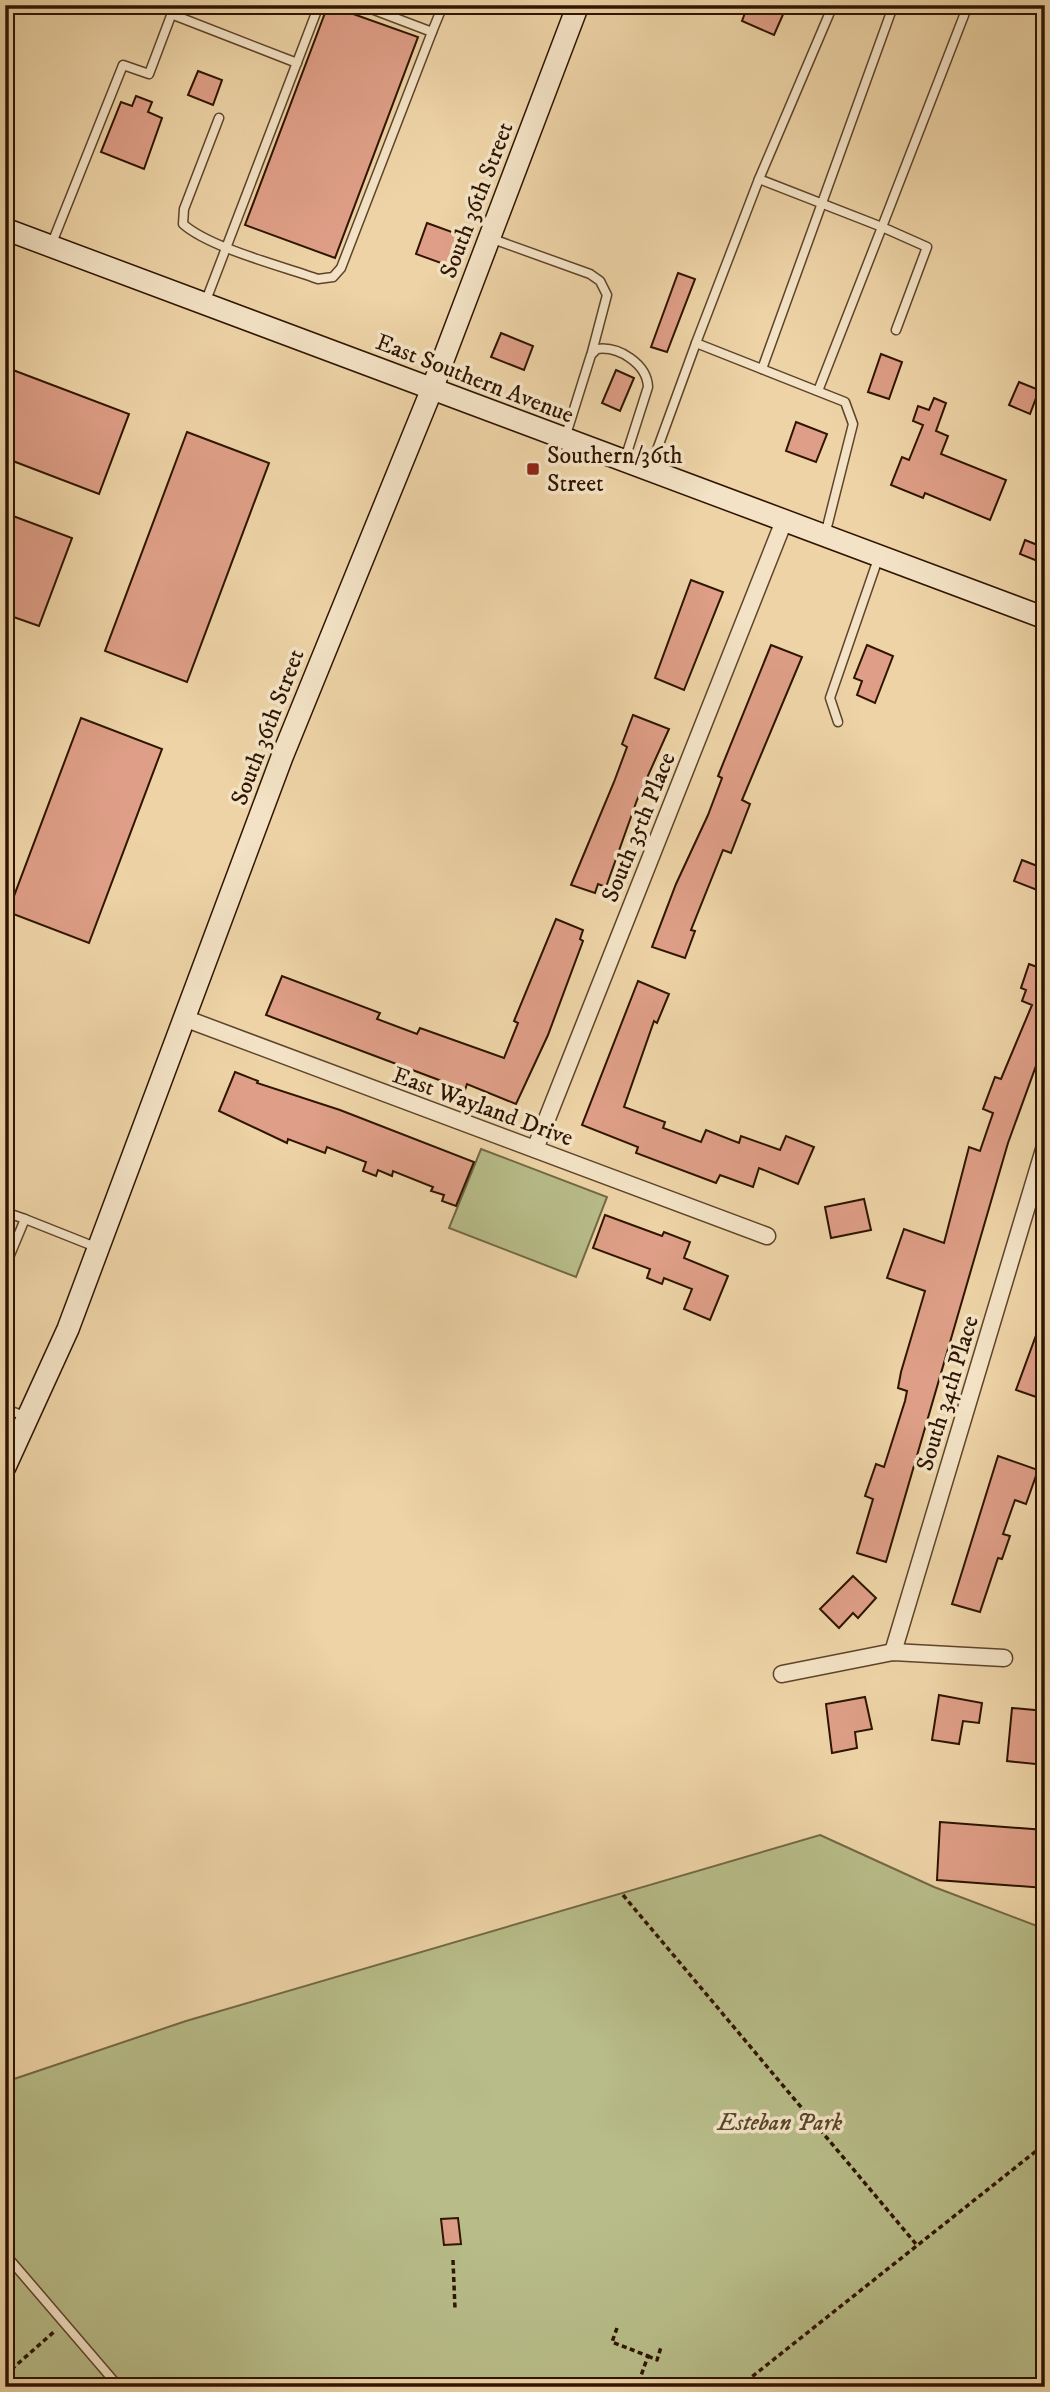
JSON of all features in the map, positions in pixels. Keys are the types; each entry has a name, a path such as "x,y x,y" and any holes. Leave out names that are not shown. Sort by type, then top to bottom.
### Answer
{"street":[{"name":"South 36th Street","path":"5,1467 68,1329 282,757 432,389 578,5"},
{"name":"East Southern Avenue","path":"5,229 1045,618"},
{"name":"South 35th Place","path":"535,1149 784,521"},
{"name":"East Wayland Drive","path":"184,1018 766,1236"},
{"name":"South 34th Place","path":"893,1652 1045,1146"},
{"path":"782,1674 893,1652 1004,1658"}],"lane":[{"path":"51,246 123,65 149,74 175,5"},
{"path":"205,304 319,5"},
{"path":"361,5 432,32"},
{"path":"219,118 184,209 183,224 192,231 228,246 318,279 333,277 341,268 443,5"},
{"path":"649,472 759,179 833,5"},
{"path":"762,369 894,8 877,5"},
{"path":"818,391 968,5"},
{"path":"171,14 297,63"},
{"path":"759,179 927,247 896,330"},
{"path":"489,237 590,274 600,281 607,295 565,440"},
{"path":"696,343 845,402 853,424 824,536"},
{"path":"591,355 597,349 620,351 634,361 648,379 648,387 624,462"},
{"path":"838,722 830,698 879,556"},
{"path":"5,1212 98,1248"},
{"path":"5,1267 25,1219"},
{"path":"5,1409 27,1417"},
{"path":"5,2254 119,2387"}],"path":[{"path":"623,1895 916,2244"},
{"path":"739,2387 1045,2144"},
{"path":"453,2260 455,2309"},
{"path":"5,2375 63,2324"},
{"path":"617,2328 612,2342 657,2360 662,2347"},
{"path":"637,2387 648,2356"},
{"path":"442,2387 488,2382 517,2387"}],"green space":[{"path":"481,1149 607,1197 576,1277 449,1228"},
{"name":"Esteban Park","path":"820,1835 934,1887 1045,1929 1045,2387 5,2387 5,2082 186,2021"}],"building":[{"path":"328,5 418,37 335,258 245,225"},
{"path":"748,5 773,5 785,10 774,35 742,21"},
{"path":"198,71 222,80 213,105 188,95"},
{"path":"136,96 152,102 148,112 162,118 144,169 101,152 121,102 132,106"},
{"path":"427,223 463,236 452,267 416,254"},
{"path":"678,273 695,279 667,352 651,347"},
{"path":"501,333 533,346 524,370 491,357"},
{"path":"881,354 902,362 889,399 868,392"},
{"path":"5,367 129,414 99,494 5,458"},
{"path":"616,370 634,378 620,411 602,403"},
{"path":"1019,382 1039,390 1030,414 1009,405"},
{"path":"934,398 946,403 936,431 948,436 941,454 1006,480 990,520 925,493 923,498 891,485 902,457 909,460 923,425 913,421 918,406 929,410"},
{"path":"796,422 827,434 816,462 786,451"},
{"path":"187,432 269,463 187,682 105,651"},
{"path":"5,513 72,538 39,626 5,614"},
{"path":"1025,540 1045,548 1045,564 1020,554"},
{"path":"691,580 723,592 684,690 655,678"},
{"path":"771,645 802,657 742,800 750,804 731,853 723,850 691,930 695,931 685,958 652,947 676,884 708,815 722,778 718,776"},
{"path":"867,645 893,656 875,703 857,695 862,681 854,678"},
{"path":"633,715 669,729 637,800 606,887 598,884 595,893 571,885 627,747 622,744"},
{"path":"81,718 162,749 89,943 8,912"},
{"path":"1022,860 1045,869 1045,893 1014,881"},
{"path":"556,919 583,930 580,939 583,941 548,1035 516,1104 467,1084 465,1090 266,1015 282,976 380,1013 377,1019 417,1034 420,1028 504,1058 518,1023 514,1021"},
{"path":"1029,964 1045,970 1045,1041 1008,1143 886,1562 857,1553 873,1499 865,1496 876,1464 884,1467 905,1401 907,1391 898,1388 925,1291 887,1278 904,1229 944,1243 969,1147 980,1151 993,1113 983,1109 995,1077 1001,1079 1032,1005 1022,1001 1026,990 1021,988"},
{"path":"638,981 669,994 657,1023 654,1021 624,1107 665,1122 663,1128 701,1142 706,1130 739,1143 741,1136 780,1150 786,1136 814,1147 798,1184 759,1168 753,1187 720,1175 716,1183 636,1153 638,1147 582,1125"},
{"path":"235,1072 258,1081 257,1083 340,1110 474,1162 456,1206 442,1201 444,1195 431,1191 433,1187 393,1171 392,1176 378,1170 376,1176 363,1171 366,1162 327,1147 325,1153 288,1139 287,1143 219,1111"},
{"path":"864,1199 871,1230 831,1238 825,1207"},
{"path":"605,1215 662,1236 664,1232 690,1242 684,1258 728,1276 710,1320 684,1309 692,1289 664,1278 662,1284 647,1278 650,1269 593,1248"},
{"path":"1042,1319 1045,1320 1045,1400 1016,1390"},
{"path":"998,1456 1038,1470 1026,1504 1015,1500 1003,1534 1010,1536 1002,1559 998,1558 980,1612 952,1604"},
{"path":"853,1576 876,1598 858,1618 853,1613 839,1628 820,1609"},
{"path":"939,1695 982,1703 979,1723 963,1721 959,1744 932,1740"},
{"path":"865,1697 872,1729 855,1732 857,1748 832,1753 826,1704"},
{"path":"1012,1708 1045,1711 1045,1765 1007,1761"},
{"path":"940,1822 1045,1830 1045,1888 937,1880"},
{"path":"458,2218 461,2244 444,2245 441,2219"}],"place":[{"name":"Southern/36th Street","path":"533,469"}]}
